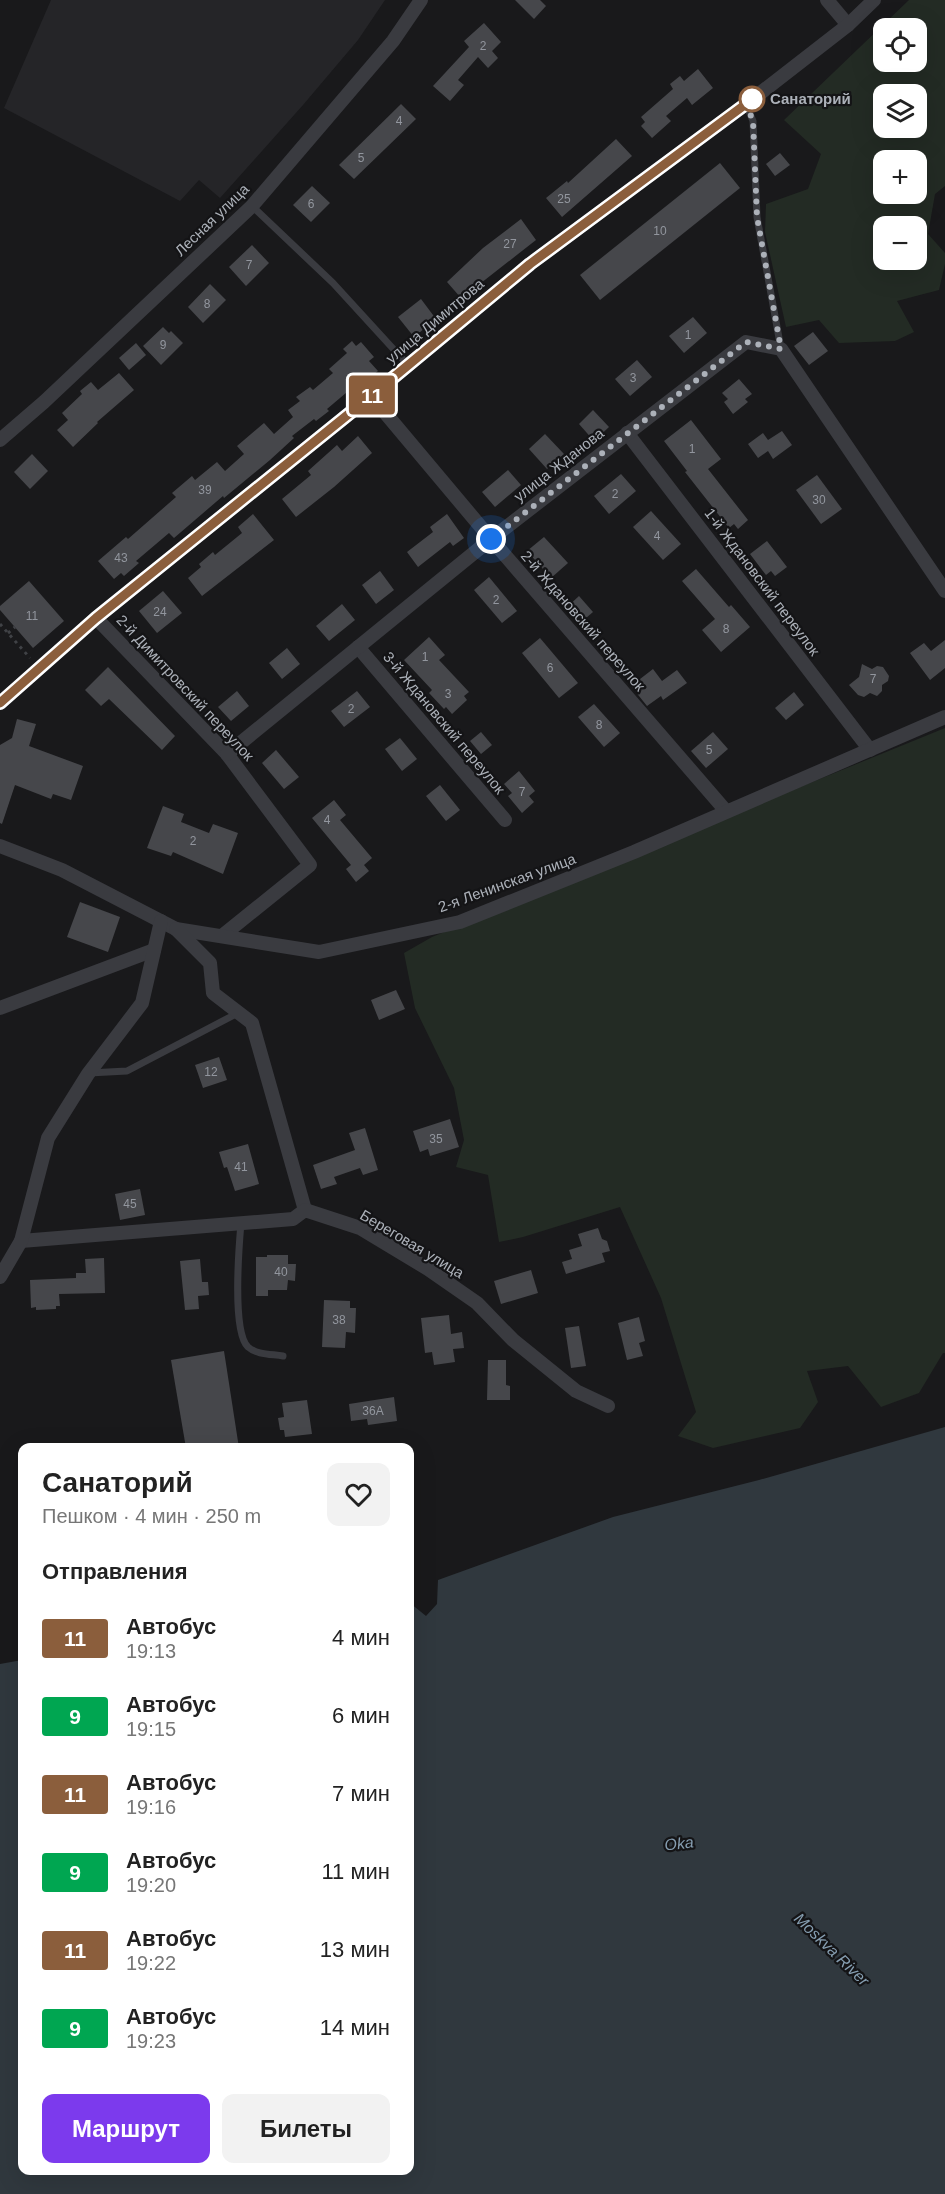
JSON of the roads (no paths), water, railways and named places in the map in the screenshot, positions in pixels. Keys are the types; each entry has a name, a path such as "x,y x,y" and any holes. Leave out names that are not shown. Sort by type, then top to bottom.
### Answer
{"street":[{"name":"Лесная улица","path":"0,440 44,402 252,206 393,41 421,0"},
{"path":"827,0 848,25"},
{"name":"улица Димитрова","path":"0,703 96,618 530,264 746,104 848,25 874,0"},
{"name":"улица Жданова","path":"228,754 491,539 746,342 781,349"},
{"path":"781,349 945,591"},
{"name":"2-й Ждановский переулок","path":"371,396 726,811"},
{"name":"1-й Ждановский переулок","path":"627,433 870,750"},
{"name":"2-й Димитровский переулок","path":"96,618 228,754 310,865 222,936"},
{"name":"3-й Ждановский переулок","path":"358,647 505,820"},
{"name":"2-я Ленинская улица","path":"0,846 62,870 176,929 319,952 460,922 634,852 945,717"},
{"path":"0,1277 21,1241 48,1138 88,1074 142,1003 161,921"},
{"path":"21,1241 293,1219 305,1210 252,1023 213,993 210,963 176,929"},
{"path":"0,1008 154,950"},
{"name":"Береговая улица","path":"305,1210 360,1228 428,1269 477,1303 513,1340 576,1391 608,1406"}],"lane":[{"path":"746,104 753,121 757,217 781,349"},
{"path":"252,206 333,283 408,365"},
{"path":"88,1074 126,1071 238,1014"},
{"path":"241,1223 238,1270 241,1335 248,1347 261,1353 283,1356"}],"water":[{"path":"945,1427 945,2194 0,2194 0,1664 18,1661 18,2175 414,2175 414,1606 426,1616 437,1604 438,1580 613,1517 759,1480"}],"place":[{"name":"Санаторий","path":"752,99"}],"water label":[{"name":"Oka","path":"679,1843"},
{"name":"Moskva River","path":"832,1949"}]}
